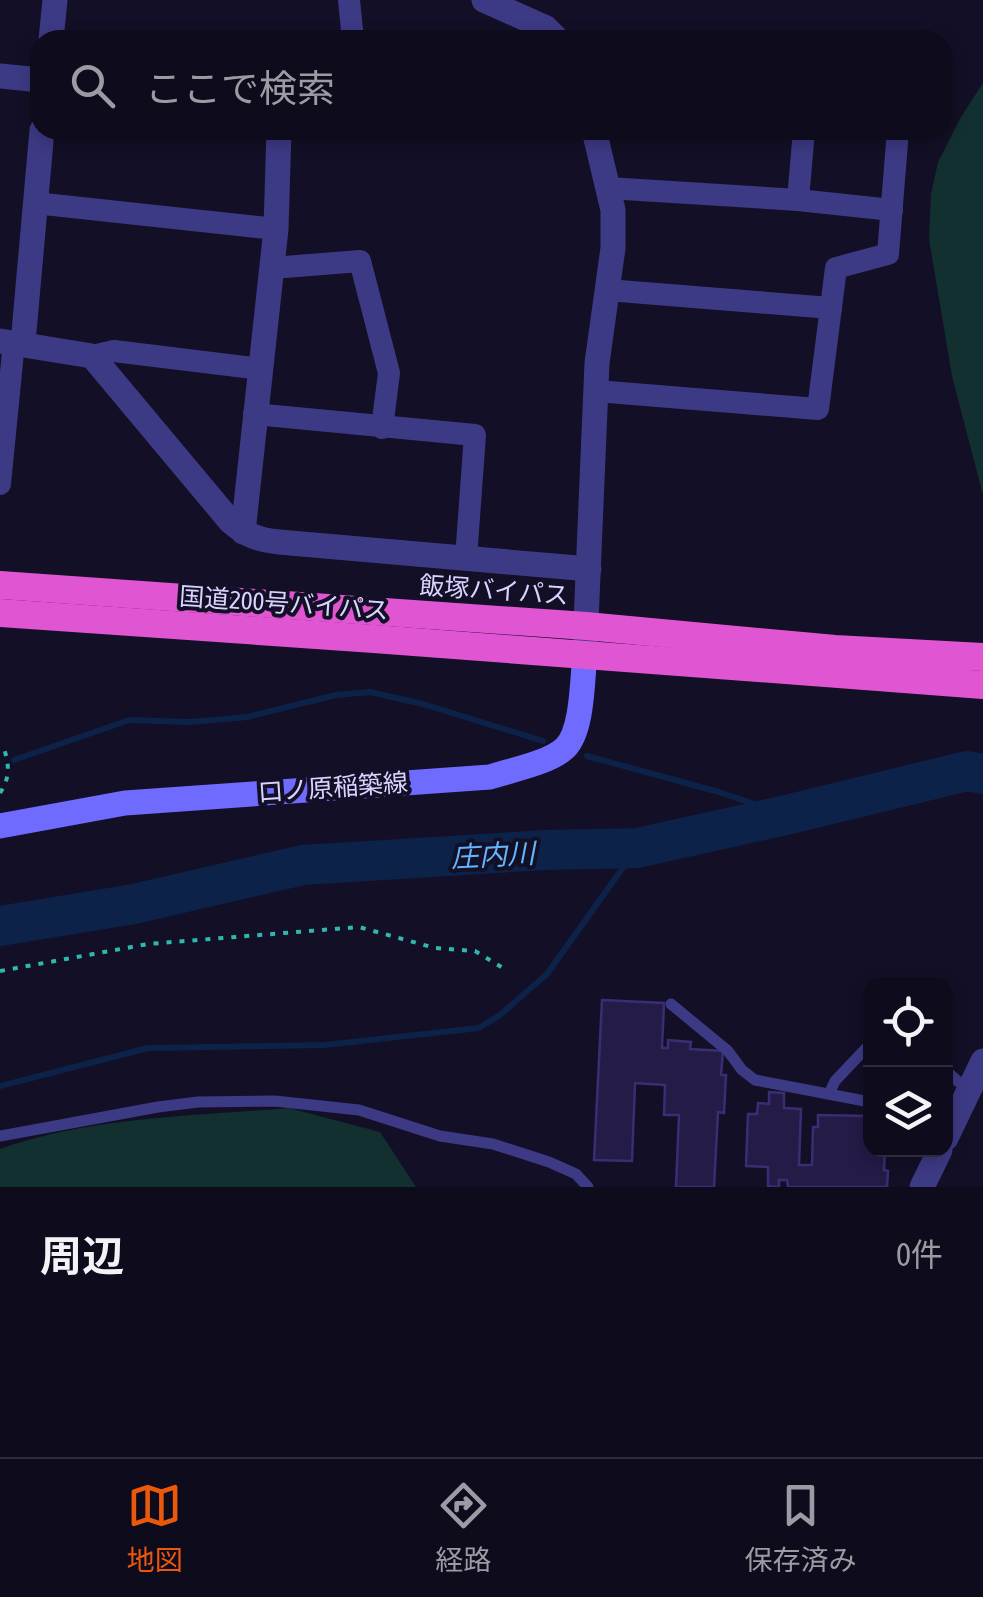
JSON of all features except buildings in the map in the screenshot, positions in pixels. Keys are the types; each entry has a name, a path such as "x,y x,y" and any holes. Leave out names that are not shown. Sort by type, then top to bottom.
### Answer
{"highway":[{"name":"飯塚バイパス","path":"0,585 983,657"},
{"name":"国道200号バイパス","path":"0,614 983,685"}],"main road":[{"name":"口ノ原稲築線","path":"0,826 125,803 490,776 532,764 565,748 576,732 584,655"}],"street":[{"path":"52,30 55,0"},
{"path":"349,0 352,30"},
{"path":"484,0 548,30"},
{"path":"0,76 30,79"},
{"path":"0,484 12,342 41,140"},
{"path":"242,532 276,229 278,140"},
{"path":"584,655 596,362 613,248 613,210 596,140"},
{"path":"798,200 803,140"},
{"path":"596,391 818,408 836,268 888,254 897,140"},
{"path":"608,188 892,210"},
{"path":"35,202 276,229"},
{"path":"272,268 360,260 389,373 382,428"},
{"path":"607,290 831,308"},
{"path":"12,342 92,356 114,352 261,369"},
{"path":"92,356 242,532 262,540 589,569"},
{"path":"254,414 476,435 466,558"},
{"path":"953,1123 983,1061"},
{"path":"922,1187 937,1157"}],"lane":[{"path":"671,1004 728,1051 755,1080 863,1101"},
{"path":"830,1094 836,1081 863,1052"},
{"path":"953,1077 968,1090"},
{"path":"0,1136 171,1105 276,1101 359,1110 440,1136 493,1144 576,1174 588,1187"}],"path":[{"path":"0,793 10,768 4,745"},
{"path":"0,970 148,944 359,926 435,948 475,951 504,968"}],"green space":[{"path":"983,83 983,495 952,376 929,239 931,194 938,162 949,140 953,140 961,117"},
{"path":"289,1108 380,1132 416,1187 0,1187 0,1149 34,1138 106,1124"}],"waterway":[{"path":"14,760 129,720 190,722 247,717 336,695 370,692 543,741"},
{"path":"587,756 719,792 786,815"},
{"name":"庄内川","path":"0,926 134,904 303,865 637,848 967,771 983,774"},
{"path":"0,1086 148,1048 325,1045 479,1028 547,974 637,848"}]}
